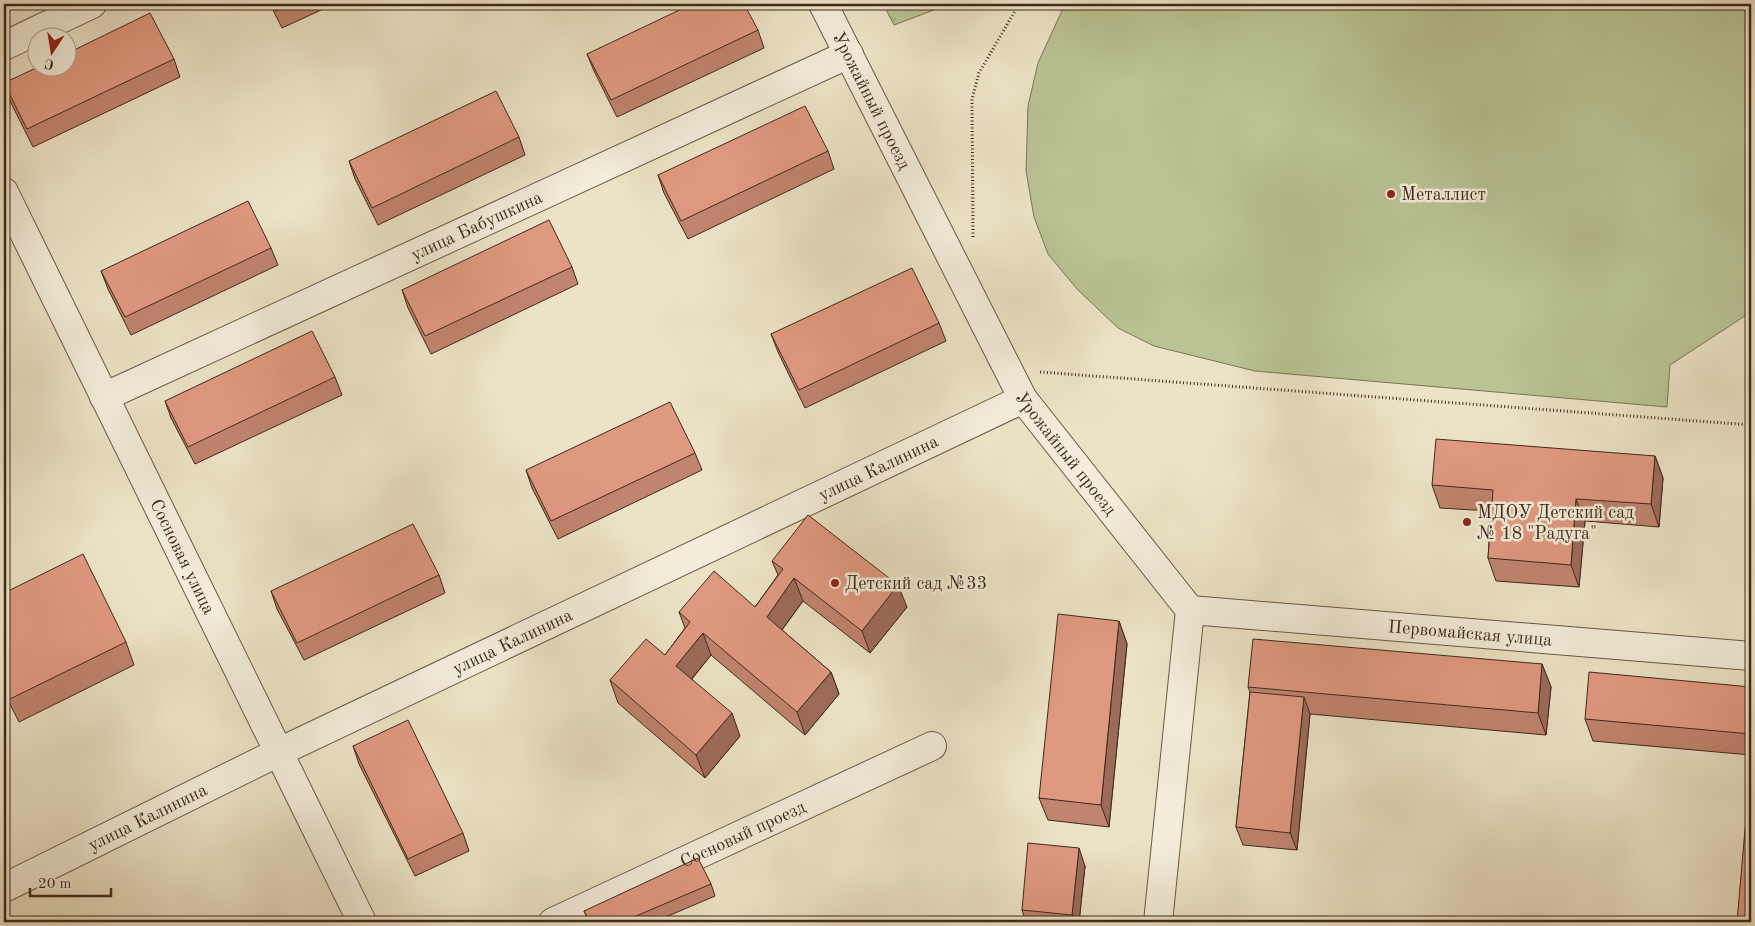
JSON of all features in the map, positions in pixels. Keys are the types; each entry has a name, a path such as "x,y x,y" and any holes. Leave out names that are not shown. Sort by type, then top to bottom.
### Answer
{"street":[{"path":"4,46 92,4"},
{"name":"Урожайный проезд","path":"823,4 1023,399 1190,610"},
{"name":"улица Бабушкина","path":"104,397 849,54"},
{"name":"Сосновая улица","path":"4,192 362,922"},
{"name":"улица Калинина","path":"4,888 279,752 1023,399"},
{"path":"1158,922 1190,610"},
{"name":"Первомайская улица","path":"1190,610 1751,656"},
{"name":"Сосновый проезд","path":"553,922 932,746"}],"path":[{"path":"973,244 972,99 978,73 1019,4"},
{"path":"1007,369 1751,425"}],"green space":[{"path":"883,4 950,4 894,25"},
{"name":"Металлист","path":"1065,4 1751,4 1751,312 1670,365 1667,407 1255,371 1154,346 1118,328 1077,289 1048,254 1034,217 1026,171 1028,106 1038,63"}],"building":[{"path":"273,4 290,4 276,11"},
{"path":"692,4 744,4 758,30 611,100 587,54"},
{"path":"150,13 174,59 27,129 4,83 28,72 28,78 78,78 78,48"},
{"path":"496,91 519,137 372,208 349,161"},
{"path":"805,106 828,151 681,221 658,175"},
{"path":"248,201 271,248 125,317 101,271"},
{"path":"549,220 572,267 425,336 402,290"},
{"path":"912,268 939,323 799,390 771,334"},
{"path":"312,331 335,377 188,447 165,401"},
{"path":"670,402 695,453 551,521 526,470"},
{"path":"1436,439 1655,456 1651,504 1576,499 1571,565 1488,558 1493,490 1432,485"},
{"path":"808,515 898,585 862,631 794,578 767,617 831,672 797,712 703,633 676,666 732,713 696,755 610,680 646,639 665,655 690,622 679,612 714,571 755,607 783,569 772,561"},
{"path":"413,524 439,575 297,643 271,591"},
{"path":"83,554 126,642 10,699 4,686 4,593"},
{"path":"1058,614 1119,621 1101,805 1039,798"},
{"path":"1253,639 1542,664 1538,713 1248,687"},
{"path":"1589,672 1751,687 1751,734 1585,719"},
{"path":"1250,692 1304,697 1290,833 1236,827"},
{"path":"408,720 463,833 408,859 353,746"},
{"path":"1751,760 1751,922 1737,922"},
{"path":"1028,843 1079,848 1072,915 1022,910"},
{"path":"698,858 711,884 622,922 590,922 584,911"}],"place":[{"name":"Металлист","path":"1391,194"},
{"name":"МДОУ Детский сад № 18 \"Радуга\"","path":"1467,522"},
{"name":"Детский сад №33","path":"835,583"}]}
